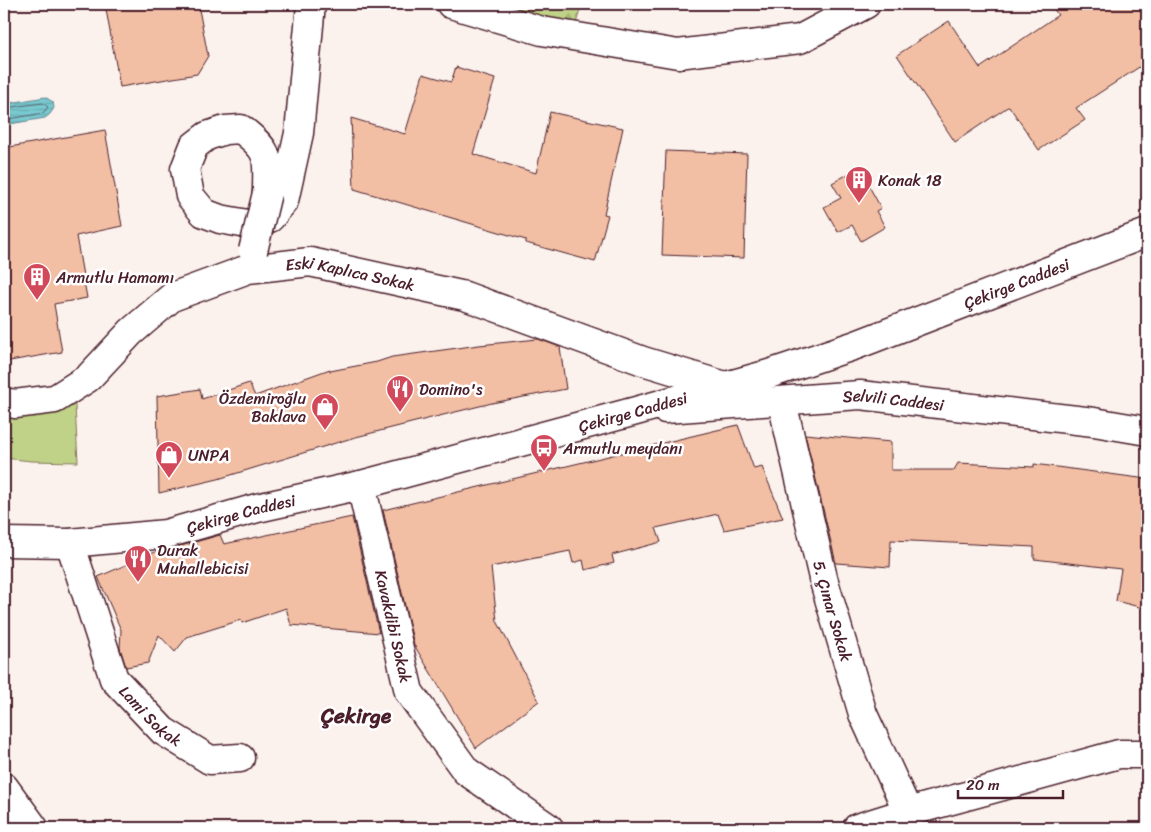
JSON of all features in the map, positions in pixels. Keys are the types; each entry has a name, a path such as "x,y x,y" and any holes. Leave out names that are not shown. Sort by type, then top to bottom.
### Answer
{"street":[{"path":"251,260 267,193 267,155 259,143 241,129 225,130 207,136 194,146 185,169 190,196 204,213 220,219 247,224 270,218 284,201 298,133 311,4"},
{"path":"451,4 542,31 678,54 800,39 866,4"},
{"name":"Çekirge Caddesi","path":"7,543 70,543 166,534 257,508 361,485 636,411 769,374 856,345 1147,233"},
{"name":"Eski Kaplıca Sokak","path":"4,402 15,404 55,399 88,378 130,332 172,297 251,260 310,262 466,296 644,361 725,386"},
{"name":"Selvili Caddesi","path":"636,411 860,395 1094,422 1147,431"},
{"name":"5. Çınar Sokak","path":"782,402 824,578 863,714 908,812"},
{"name":"Kavakdibi Sokak","path":"361,485 409,692 466,771 543,826"},
{"name":"Lami Sokak","path":"70,543 114,679 163,732 210,760 240,758"},
{"path":"857,828 908,812 1120,754 1147,754"},
{"path":"4,787 34,828"}],"green space":[{"path":"462,4 582,4 572,36"},
{"path":"74,387 78,462 31,461 4,458 4,402"}],"water":[{"path":"45,97 53,102 54,108 45,118 4,125 4,104"}],"building":[{"path":"105,4 198,4 208,56 197,74 120,87"},
{"path":"1050,4 1147,4 1147,62 1076,108 1085,120 1039,150 1009,106 955,142 897,55 949,21 980,68 1058,15"},
{"path":"456,67 495,79 473,154 536,173 550,112 623,128 604,214 608,215 595,262 526,243 526,240 354,189 351,118 405,134 423,74 451,82"},
{"path":"105,130 122,226 76,236 87,298 54,304 62,352 4,362 4,148"},
{"path":"666,151 747,154 744,258 662,255"},
{"name":"Konak 18","path":"859,168 881,208 876,211 885,227 861,241 852,225 838,232 824,207 841,198 832,183"},
{"path":"538,339 560,347 566,389 492,403 352,438 218,479 159,493 157,396 200,389 202,399 249,383 255,396 330,369 330,371 377,362 392,357"},
{"path":"738,425 754,469 762,467 783,518 724,530 718,514 656,528 661,542 612,555 614,563 585,570 583,560 573,563 570,551 491,567 497,621 539,701 476,748 414,645 383,510"},
{"path":"805,434 891,442 891,470 954,470 958,463 1034,467 1034,464 1147,479 1147,609 1116,601 1121,569 1034,559 1034,547 891,540 890,567 836,563"},
{"path":"352,517 379,633 291,625 286,608 242,623 241,620 187,637 175,652 159,635 148,663 126,667 120,648 121,630 98,577 160,550 220,535 224,544"}],"place":[{"name":"Konak 18","path":"859,204"},
{"name":"Armutlu Hamamı","path":"37,301"},
{"name":"Domino's","path":"400,413"},
{"name":"Özdemiroğlu Baklava","path":"325,431"},
{"name":"Armutlu meydanı","path":"544,472"},
{"name":"UNPA","path":"169,479"},
{"name":"Durak Muhallebicisi","path":"138,583"}],"district":[{"name":"Çekirge","path":"356,716"}]}
